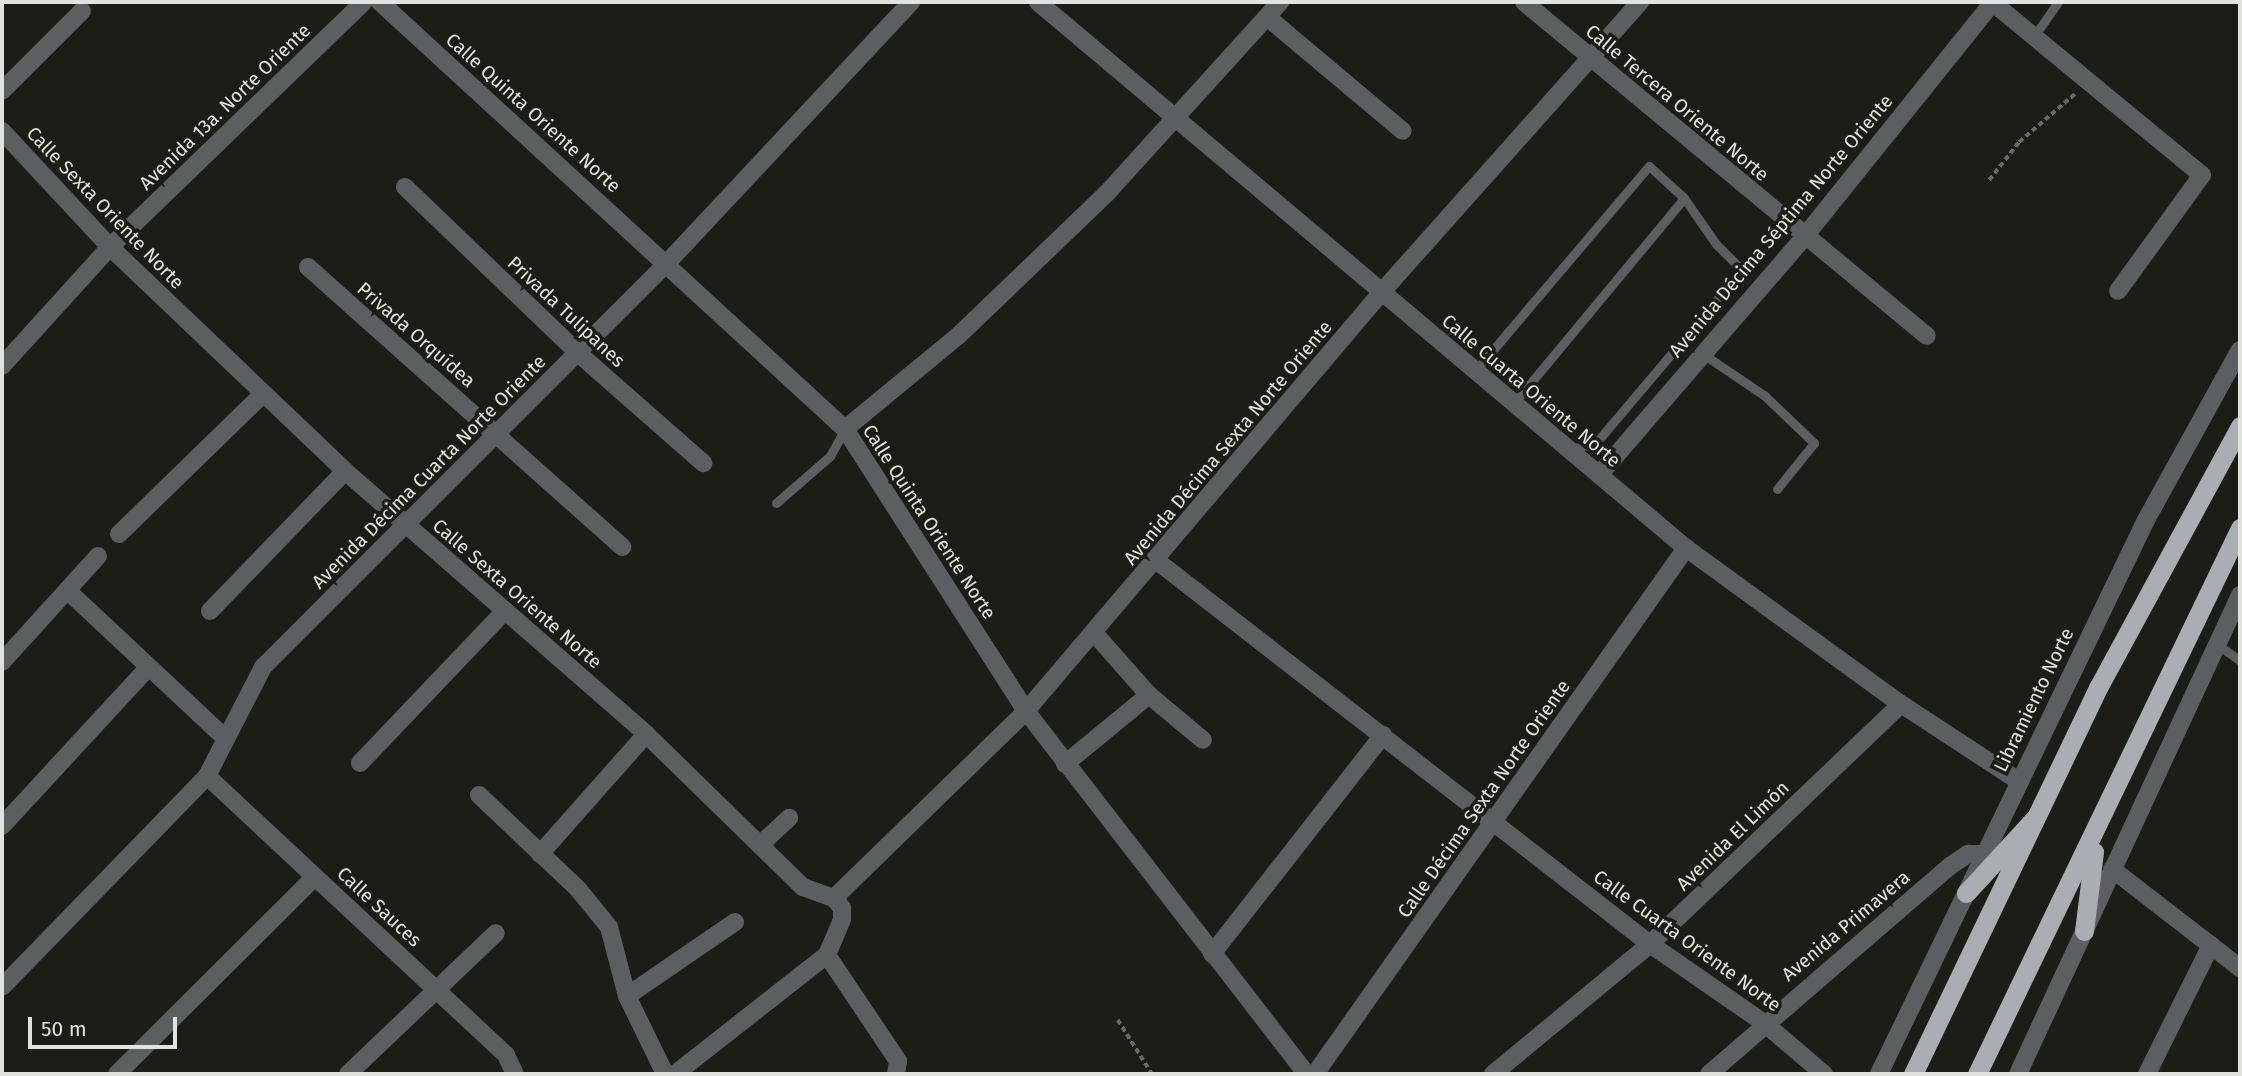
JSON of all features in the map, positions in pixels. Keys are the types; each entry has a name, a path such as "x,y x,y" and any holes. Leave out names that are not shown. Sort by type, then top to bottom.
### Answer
{"highway":[{"path":"1913,1074 2043,810 2099,686 2240,426"},
{"path":"1978,1074 2240,528"},
{"path":"1966,893 2043,810"},
{"path":"2084,931 2086,890 2100,823"}],"street":[{"name":"Avenida 13a. Norte Oriente","path":"2,366 110,247 364,2"},
{"name":"Calle Quinta Oriente Norte","path":"380,2 667,262 845,429 1026,712 1307,1074"},
{"name":"Avenida Décima Cuarta Norte Oriente","path":"2,987 207,776 263,667 578,354 911,2"},
{"name":"Calle Cuarta Oriente Norte","path":"1038,2 1176,117 1380,294 1686,548 1901,704 2020,782"},
{"path":"845,429 960,335 1107,193 1280,2"},
{"name":"Calle Tercera Oriente Norte","path":"1524,2 1927,336"},
{"name":"Avenida Décima Sexta Norte Oriente","path":"834,898 1026,712 1096,634 1380,294 1640,2"},
{"path":"1993,2 2202,176 2118,291"},
{"name":"Avenida Décima Séptima Norte Oriente","path":"1599,475 1805,236 1993,2"},
{"path":"2,91 82,12"},
{"path":"1267,17 1403,131"},
{"name":"Calle Sexta Oriente Norte","path":"2,131 110,247 262,395 406,525 646,733 803,887 834,898"},
{"name":"Privada Tulipanes","path":"405,187 578,354 703,463"},
{"name":"Privada Orquídea","path":"308,267 622,547"},
{"name":"Libramiento Norte","path":"1879,1074 2147,520 2240,350"},
{"path":"119,534 262,395"},
{"path":"210,611 345,471"},
{"name":"Calle Décima Sexta Norte Oriente","path":"1315,1074 1686,548"},
{"path":"2,662 98,556"},
{"name":"Calle Cuarta Oriente Norte","path":"1157,561 1495,820 1650,944 1764,1023 1824,1074"},
{"path":"68,592 226,739"},
{"path":"2018,1074 2240,595"},
{"path":"360,763 505,611"},
{"path":"1096,634 1149,695 1203,740"},
{"path":"2,826 148,668"},
{"path":"1065,764 1149,695"},
{"name":"Avenida El Limón","path":"1493,1074 1650,944 1901,704"},
{"path":"540,854 646,733"},
{"path":"1212,954 1383,735"},
{"name":"Calle Sauces","path":"207,776 506,1055 515,1074"},
{"path":"479,795 578,889 609,927 626,996 665,1074"},
{"path":"760,845 789,818"},
{"name":"Avenida Primavera","path":"1709,1074 1764,1023 1950,866 1968,854 1986,854"},
{"path":"2112,870 2240,968"},
{"path":"117,1074 315,877"},
{"path":"675,1074 827,955 842,919 842,908 834,898"},
{"path":"626,996 735,922"},
{"path":"348,1074 434,988 496,933"},
{"path":"2147,1074 2211,945"},
{"path":"827,955 898,1061 897,1072"}],"lane":[{"path":"2035,35 2058,2"},
{"path":"1475,371 1649,166 1684,198 1716,244 1742,270 1596,443 1569,449"},
{"path":"1514,403 1684,198"},
{"path":"1703,354 1765,396 1814,443 1777,489"},
{"path":"776,503 830,456 845,429"},
{"path":"2216,643 2240,661"}],"path":[{"path":"1989,180 2019,142 2088,79"},
{"path":"1118,1020 1152,1074"}]}
